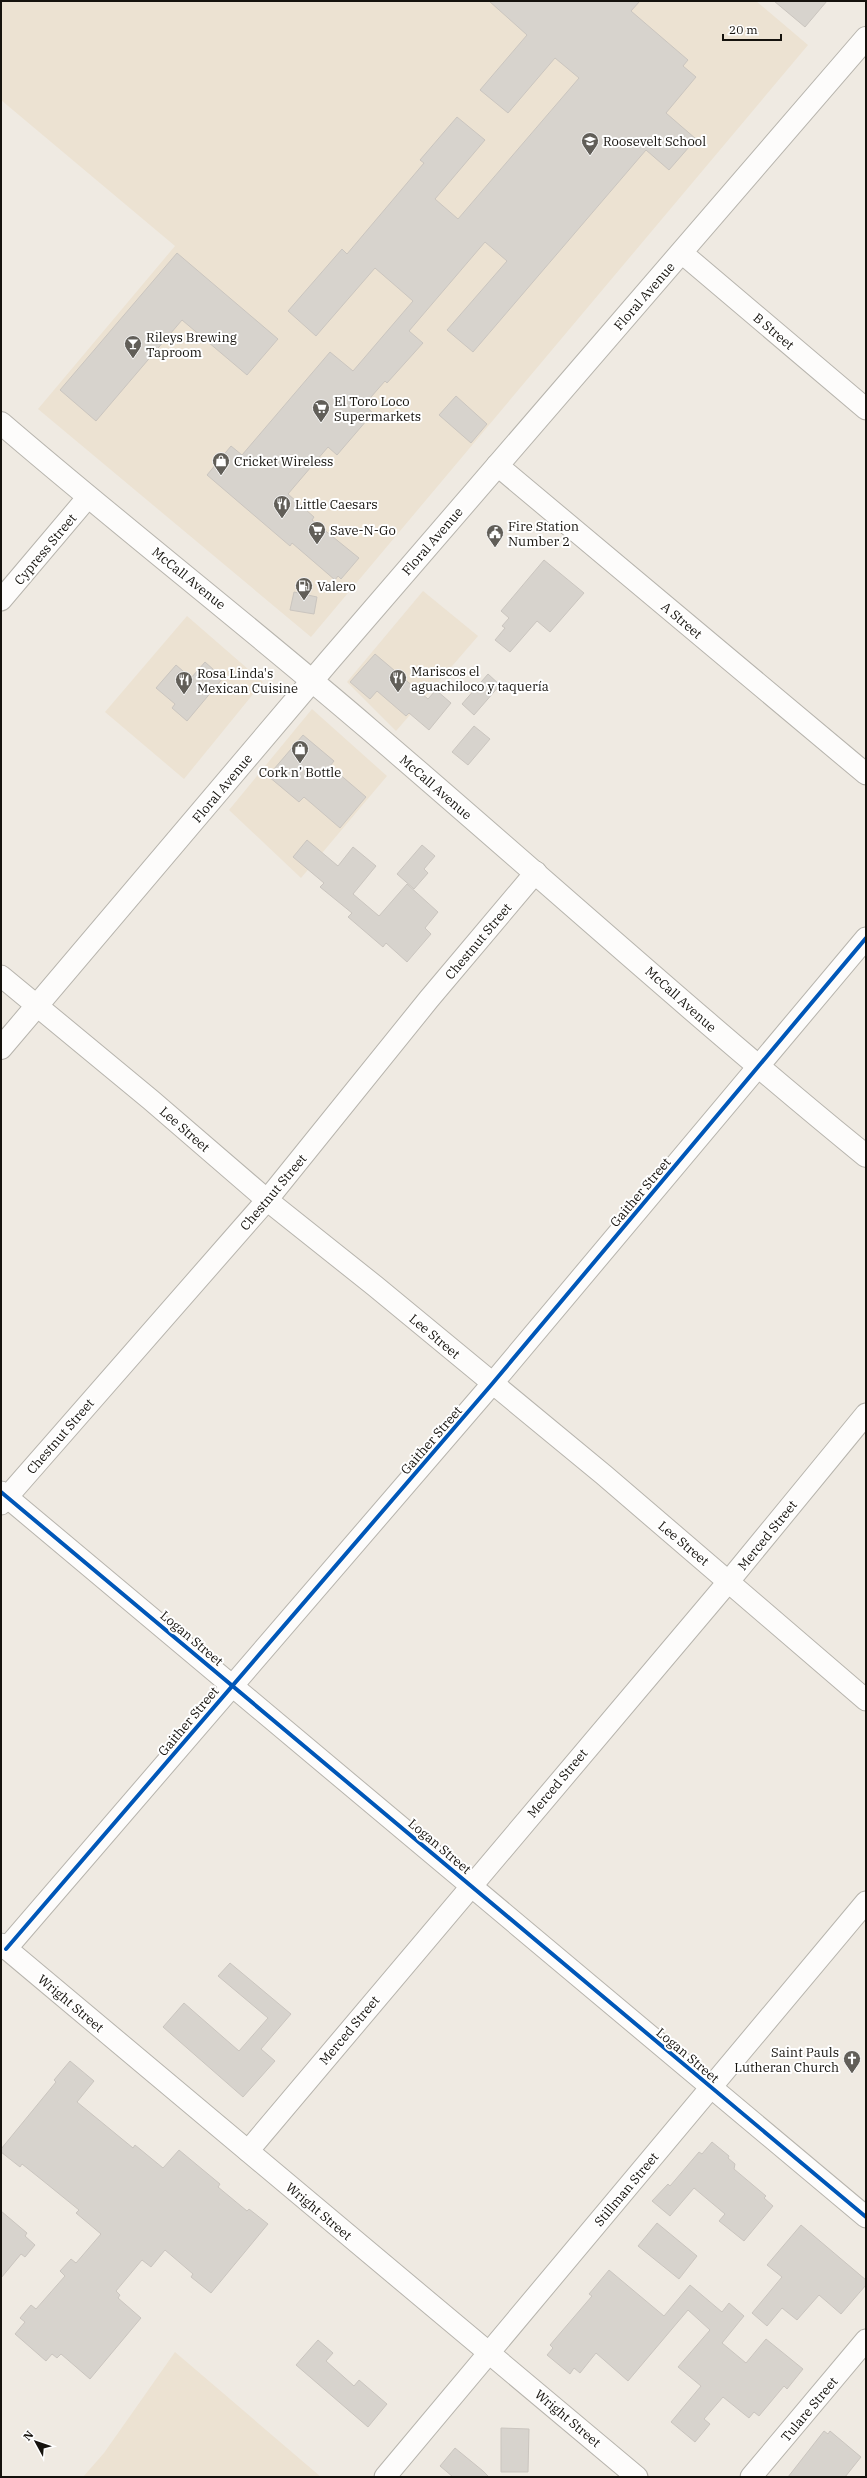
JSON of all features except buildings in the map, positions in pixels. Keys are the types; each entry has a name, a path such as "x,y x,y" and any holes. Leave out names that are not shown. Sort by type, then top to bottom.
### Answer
{"main road":[{"name":"Floral Avenue","path":"1,1048 497,465 865,42"},
{"name":"McCall Avenue","path":"1,423 88,497 201,587 312,681 536,872 757,1067 866,1156"}],"street":[{"name":"B Street","path":"682,253 866,409"},
{"name":"A Street","path":"497,465 866,774"},
{"name":"Cypress Street","path":"1,600 88,497"},
{"name":"Chestnut Street","path":"3,1497 267,1200 429,999 536,872"},
{"name":"Gaither Street","path":"4,1947 492,1384 866,938"},
{"name":"Lee Street","path":"1,976 151,1100 267,1200 375,1286 729,1581 866,1700"},
{"name":"Merced Street","path":"248,2151 729,1581 866,1414"},
{"name":"Logan Street","path":"3,1497 232,1685 866,2217"},
{"name":"Stillman Street","path":"386,2477 866,1902"},
{"name":"Wright Street","path":"4,1947 637,2477"},
{"name":"Tulare Street","path":"751,2477 866,2340"}],"shaded area":[{"path":"1,1 756,1 808,45 311,637 38,409 175,246 1,100"},
{"path":"423,591 478,636 396,731 347,682"},
{"path":"187,616 263,682 184,779 105,712"},
{"path":"312,709 387,776 301,878 229,810"},
{"path":"175,2352 321,2477 83,2477 104,2453"}],"cycle path":[{"path":"6,1949 492,1384 866,938"},
{"path":"1,1492 866,2217"}],"place":[{"name":"Roosevelt School","path":"590,156"},
{"name":"Rileys Brewing Taproom","path":"133,359"},
{"name":"El Toro Loco Supermarkets","path":"321,423"},
{"name":"Cricket Wireless","path":"221,476"},
{"name":"Little Caesars","path":"282,519"},
{"name":"Save-N-Go","path":"317,545"},
{"name":"Fire Station Number 2","path":"495,548"},
{"name":"Valero","path":"304,601"},
{"name":"Mariscos el aguachiloco y taquería","path":"398,693"},
{"name":"Rosa Linda's Mexican Cuisine","path":"184,695"},
{"name":"Cork n’ Bottle","path":"300,764"},
{"name":"Saint Pauls Lutheran Church","path":"852,2074"}]}
